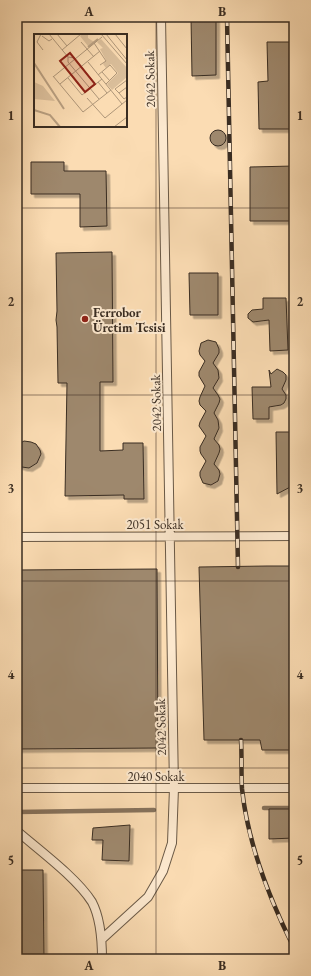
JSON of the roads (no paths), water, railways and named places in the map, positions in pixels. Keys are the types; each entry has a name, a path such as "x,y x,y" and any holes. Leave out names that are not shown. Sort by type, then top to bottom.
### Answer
{"lane":[{"name":"2042 Sokak","path":"102,939 148,897 163,871 172,843 174,788 161,17"},
{"name":"2051 Sokak","path":"17,537 294,536"},
{"name":"2040 Sokak","path":"17,788 294,788"},
{"path":"17,831 75,881 92,903 99,922 102,939 102,959"}],"waterway":[{"path":"264,808 294,808"},
{"path":"17,812 154,810"}],"railway":[{"path":"227,17 238,567"},
{"path":"241,740 242,789 254,851 276,910 294,948"}],"place":[{"name":"Ferrobor Üretim Tesisi","path":"85,319"}]}
